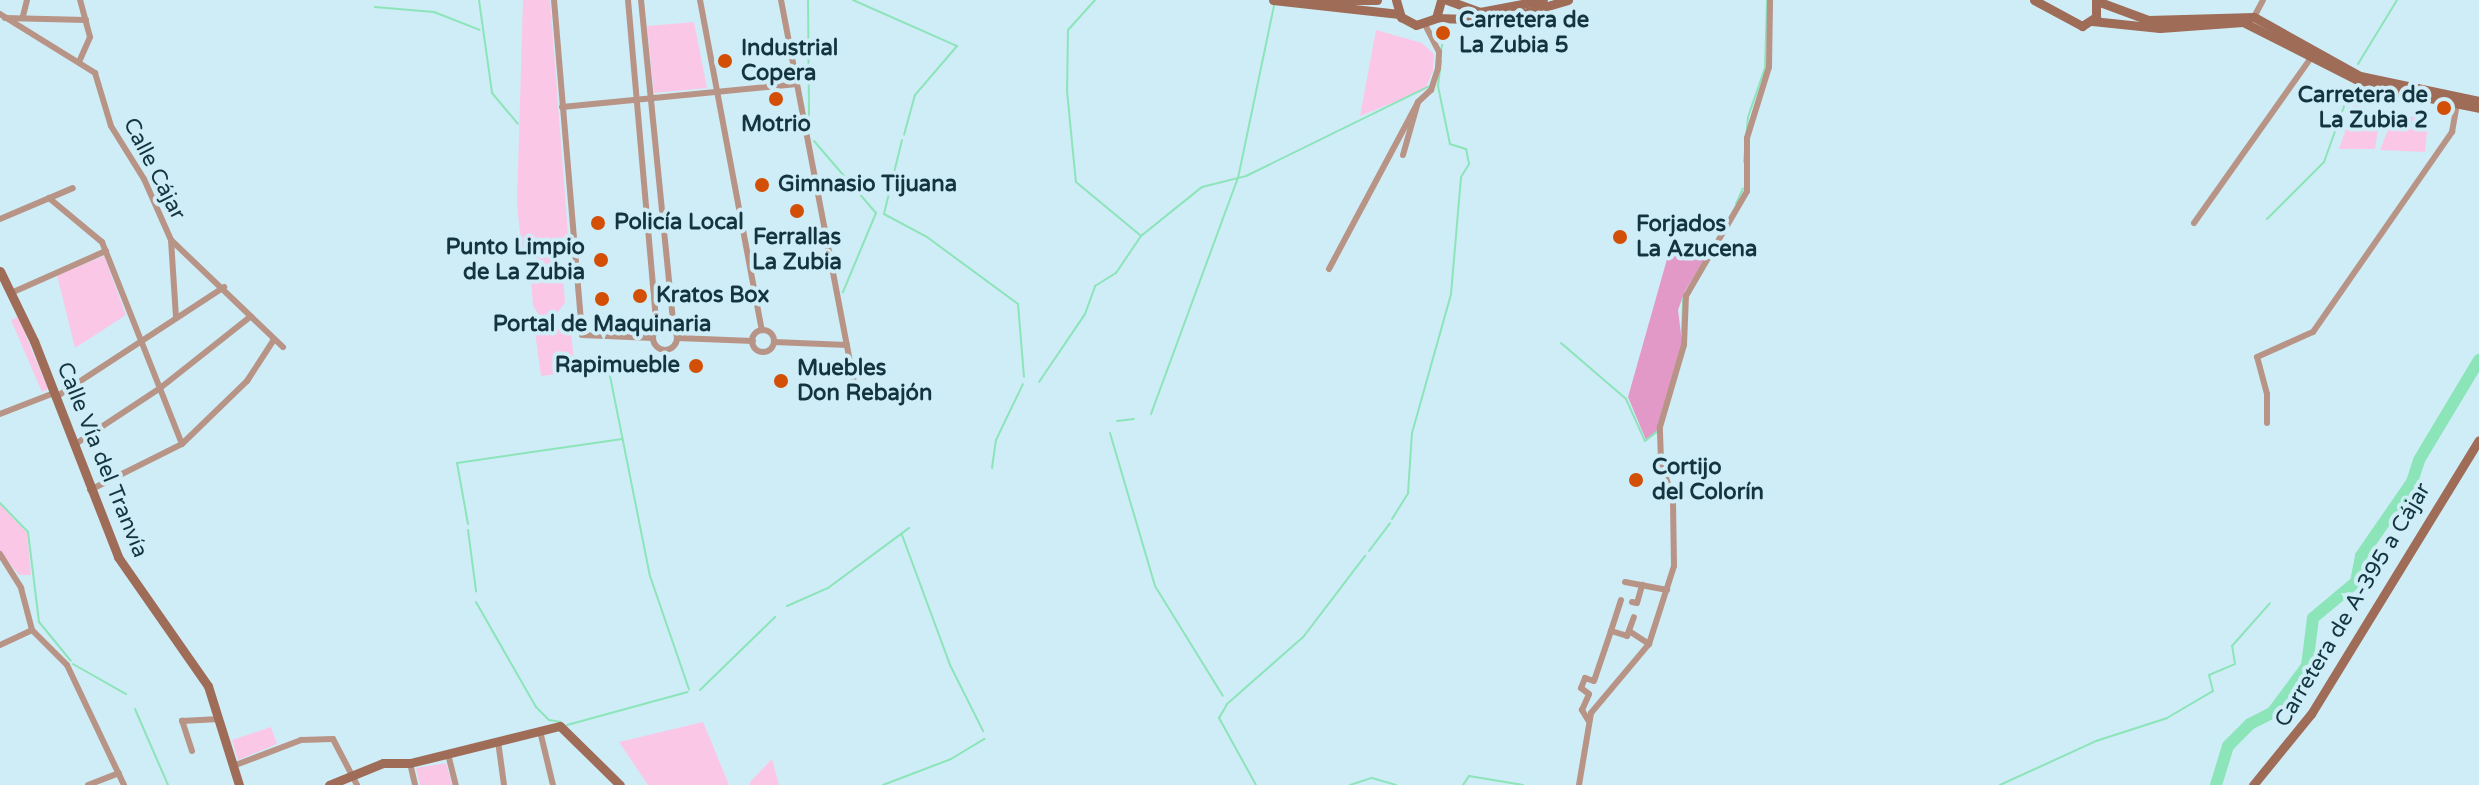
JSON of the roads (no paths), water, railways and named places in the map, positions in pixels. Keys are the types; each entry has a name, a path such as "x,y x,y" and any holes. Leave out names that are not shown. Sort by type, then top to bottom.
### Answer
{"street":[{"path":"23,16 27,0"},
{"path":"79,62 90,37 80,0"},
{"path":"554,0 582,335 653,338 664,350 675,334 641,0"},
{"path":"628,0 657,329 653,338"},
{"path":"700,0 762,330 753,341"},
{"path":"781,0 856,392"},
{"path":"1273,0 1399,14 1411,24 1425,24 1436,18 1500,20 1568,0"},
{"path":"1313,0 1377,0"},
{"path":"1396,0 1399,14"},
{"path":"1436,18 1441,0"},
{"path":"1447,0 1480,12 1543,0"},
{"path":"1579,785 1588,720 1649,644 1674,566 1673,500 1661,461 1660,427 1683,348 1686,296 1747,191 1747,138 1769,67 1770,0"},
{"path":"2034,0 2076,25 2092,21 2160,28 2243,22 2369,86 2479,108"},
{"path":"2063,15 2064,0"},
{"path":"2120,14 2126,0"},
{"path":"2254,17 2263,0"},
{"path":"2092,21 2097,1 2120,14 2157,21 2254,17 2360,76 2479,101"},
{"path":"3,16 86,20"},
{"name":"Calle Cájar","path":"3,16 79,62 100,81 111,126 144,179 171,240 224,287 272,340 283,347"},
{"path":"1329,269 1418,102 1431,90 1439,52 1425,24"},
{"path":"2194,223 2311,58"},
{"path":"562,107 797,84"},
{"path":"1403,155 1418,102"},
{"path":"2267,423 2267,394 2257,357 2313,332 2452,132 2457,104"},
{"path":"0,219 73,188"},
{"path":"49,198 106,251 181,442"},
{"path":"171,240 176,318"},
{"path":"11,293 106,251"},
{"name":"Calle Vía del Tranvía","path":"0,271 55,395 118,557 188,650 219,719 239,785"},
{"path":"0,414 55,395 224,287"},
{"path":"74,445 159,389 251,316"},
{"path":"657,329 675,334 753,341 763,352 774,342 847,345"},
{"path":"762,330 773,334 774,342"},
{"path":"90,489 181,442 246,377 272,340"},
{"name":"Carretera de A-395 a Cájar","path":"2253,785 2311,714 2479,440"},
{"path":"0,554 21,588 32,630 67,665 124,785"},
{"path":"1625,582 1667,590"},
{"path":"1632,602 1637,603 1642,585"},
{"path":"1588,720 1582,710 1589,694 1581,688 1585,678 1594,681 1621,600"},
{"path":"1611,631 1624,636 1634,617"},
{"path":"0,645 32,630"},
{"path":"1629,631 1649,644"},
{"path":"192,751 182,721 219,719"},
{"path":"329,785 354,780 383,763 410,763 560,726 619,785"},
{"path":"540,731 553,785"},
{"path":"233,766 301,740 333,739 354,780"},
{"path":"498,741 504,785"},
{"path":"448,754 456,785"},
{"path":"410,763 415,785"},
{"path":"88,785 119,773"}],"waterway":[{"path":"479,0 492,93 518,124"},
{"path":"808,0 809,123"},
{"path":"853,0 957,46 915,95 904,135"},
{"path":"1095,0 1068,30 1067,91 1076,182 1140,235"},
{"path":"2358,64 2397,0"},
{"path":"1744,162 1748,117 1765,68 1767,1"},
{"path":"1151,414 1238,178 1274,6"},
{"path":"375,7 434,12 480,30"},
{"path":"1441,50 1445,31"},
{"path":"1392,519 1408,493 1412,433 1451,294 1461,177 1469,164 1466,149 1450,144 1438,86 1441,60"},
{"path":"1039,382 1085,314 1095,286 1116,273 1141,236 1202,187 1246,176 1428,87"},
{"path":"2267,219 2324,162 2351,87"},
{"path":"902,140 884,214 927,237 1018,304 1024,377"},
{"path":"814,141 876,213 843,292"},
{"path":"1736,204 1743,188"},
{"path":"1682,332 1683,299"},
{"path":"1561,343 1626,399 1645,441 1658,431"},
{"path":"2216,785 2228,746 2250,724 2272,713 2307,666 2313,618 2356,582 2361,556 2412,482 2419,460 2479,360"},
{"path":"659,373 609,371 650,576 689,689"},
{"path":"992,468 996,440 1023,384"},
{"path":"1117,421 1134,419"},
{"path":"1110,433 1155,586 1223,696"},
{"path":"468,524 457,463 622,439"},
{"path":"0,503 28,532 39,622 71,661"},
{"path":"1369,551 1390,523"},
{"path":"787,606 828,588 909,528"},
{"path":"468,530 476,591"},
{"path":"902,535 950,665 983,731"},
{"path":"1256,785 1219,718 1227,704 1304,636 1365,556"},
{"path":"476,602 536,707 549,720 561,722"},
{"path":"2000,785 2096,741 2167,718 2213,691 2209,675 2235,664 2232,646 2270,603"},
{"path":"700,690 775,617"},
{"path":"73,664 126,694"},
{"path":"567,725 688,692"},
{"path":"135,709 168,785"},
{"path":"883,785 951,759 984,739"},
{"path":"1463,785 1469,776 1523,785"},
{"path":"1350,785 1372,778 1396,785"}],"place":[{"name":"Carretera de La Zubia 5","path":"1443,33"},
{"name":"Industrial Copera","path":"725,61"},
{"name":"Motrio","path":"776,99"},
{"name":"Carretera de La Zubia 2","path":"2444,108"},
{"name":"Gimnasio Tijuana","path":"762,185"},
{"name":"Ferrallas La Zubia","path":"797,211"},
{"name":"Policía Local","path":"598,223"},
{"name":"Forjados La Azucena","path":"1620,237"},
{"name":"Punto Limpio de La Zubia","path":"601,260"},
{"name":"Kratos Box","path":"640,296"},
{"name":"Portal de Maquinaria","path":"602,299"},
{"name":"Rapimueble","path":"696,366"},
{"name":"Muebles Don Rebajón","path":"781,381"},
{"name":"Cortijo del Colorín","path":"1636,480"}]}
